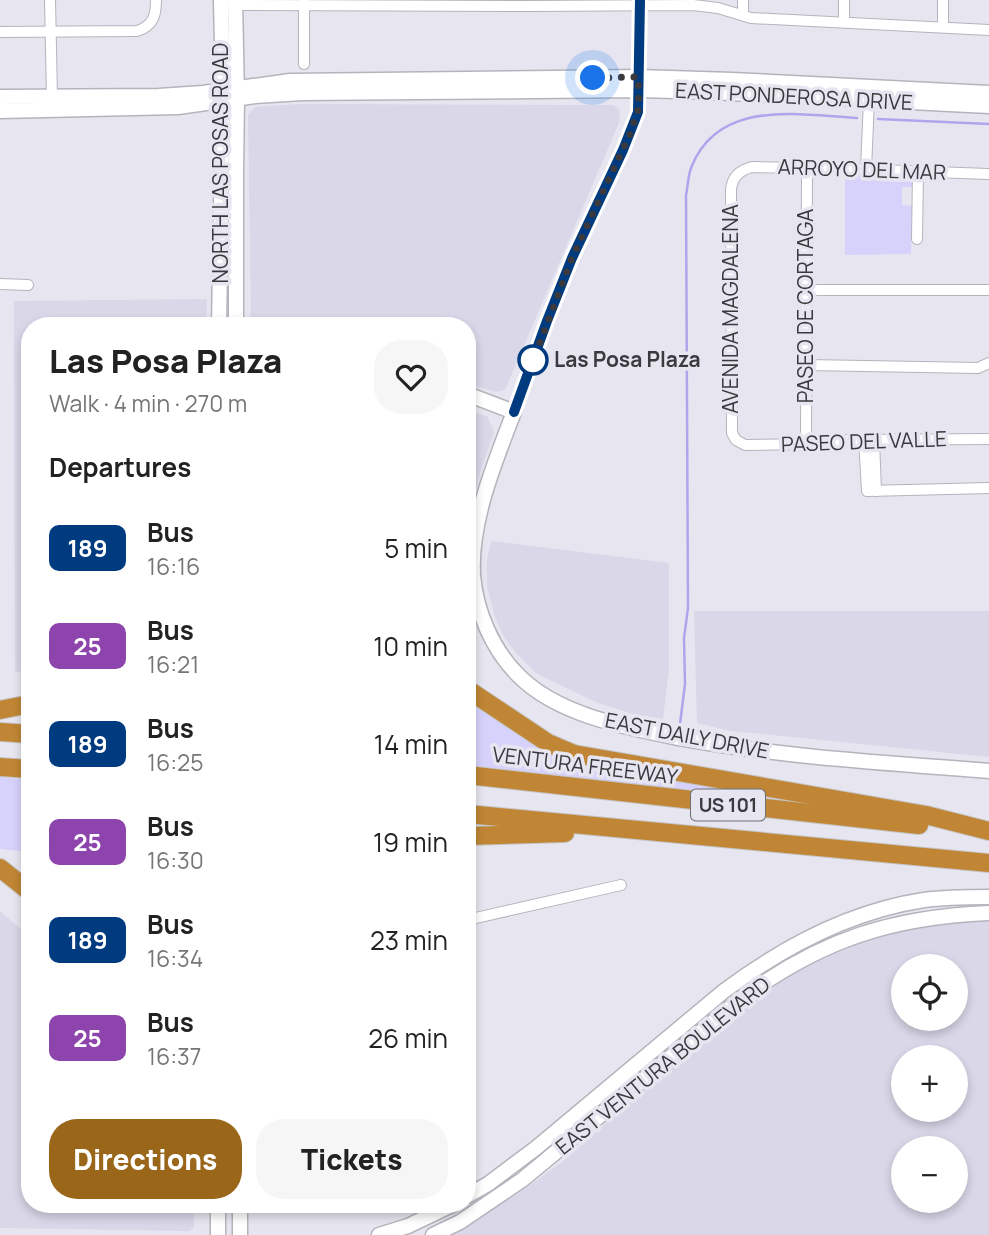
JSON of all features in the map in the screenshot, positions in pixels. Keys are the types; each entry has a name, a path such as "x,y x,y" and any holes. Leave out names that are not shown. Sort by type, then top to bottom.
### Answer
{"highway":[{"path":"476,695 548,743 575,754 926,815 989,832"},
{"path":"0,710 21,706"},
{"path":"0,732 21,733"},
{"path":"0,767 21,768"},
{"name":"VENTURA FREEWAY","path":"476,776 989,832"},
{"name":"US 101","path":"476,815 989,863"},
{"path":"476,836 623,829"},
{"path":"0,868 21,885"}],"main road":[{"name":"NORTH LAS POSAS ROAD","path":"228,3 230,94 236,172 236,317"},
{"name":"EAST PONDEROSA DRIVE","path":"52,104 178,107 230,94 732,80 989,106"},
{"name":"EAST PONDEROSA DRIVE","path":"872,94 989,93"},
{"name":"NORTH LAS POSAS ROAD","path":"219,317 230,94"},
{"path":"0,97 52,104"},
{"path":"0,111 52,104"},
{"path":"476,397 514,412"},
{"name":"EAST DAILY DRIVE","path":"476,530 514,412"},
{"name":"EAST DAILY DRIVE","path":"476,594 492,640 519,676 566,706 597,718 647,732 755,751 989,771"},
{"name":"EAST VENTURA BOULEVARD","path":"476,1191 536,1148 724,991 776,956 840,924 888,908 923,900 989,897"},
{"name":"EAST VENTURA BOULEVARD","path":"476,1211 522,1180 776,973 831,945 883,927 951,914 989,913"},
{"path":"218,1213 218,1235"},
{"path":"240,1213 240,1235"},
{"path":"379,1235 408,1226 435,1213"},
{"name":"EAST VENTURA BOULEVARD","path":"433,1235 473,1213"}],"street":[{"path":"50,0 52,104"},
{"path":"0,32 137,31 152,22 156,14 156,0"},
{"path":"743,0 743,15"},
{"path":"844,0 844,21"},
{"path":"943,0 943,27"},
{"path":"304,2 304,64"},
{"path":"514,412 572,258 630,134 639,107 640,2"},
{"path":"228,3 640,2 705,6 751,18 989,30"},
{"path":"866,169 872,94"},
{"name":"ARROYO DEL MAR","path":"738,174 743,169 752,167 989,174"},
{"name":"PASEO DE CORTAGA","path":"806,444 807,168"},
{"path":"917,239 918,171"},
{"name":"AVENIDA MAGDALENA","path":"738,174 731,190 732,433 740,443"},
{"path":"0,284 28,285"},
{"path":"806,290 989,290"},
{"path":"807,365 978,368 989,363"},
{"path":"869,439 871,491 989,488"},
{"name":"PASEO DEL VALLE","path":"740,443 989,439"},
{"path":"476,918 621,885"}],"shaded area":[{"path":"297,104 613,105 620,110 619,123 505,390 496,392 476,386 476,317 251,317 248,115 255,107"},
{"path":"845,175 912,177 912,187 902,187 902,205 912,206 911,254 845,255"},
{"path":"207,299 206,317 21,317 21,672 15,672 14,301"},
{"path":"476,413 487,416 494,432 476,491"},
{"path":"491,541 669,563 669,670 663,719 633,714 598,703 537,674 516,653 504,637 495,617 487,587 487,560"},
{"path":"694,611 989,611 989,757 731,731 697,723"},
{"path":"476,702 525,737 740,788 737,795 476,766"},
{"path":"0,777 21,779 21,851 0,849"},
{"path":"0,911 21,929 21,1213 194,1213 194,1227 189,1231 0,1228"},
{"path":"989,920 989,1235 446,1235 519,1193 562,1162 718,1024 763,989 847,944 896,930 937,923"}],"waterway":[{"path":"680,724 685,684 684,638 688,608 686,195 690,171 703,146 720,130 740,121 786,114 857,118"},
{"path":"878,119 989,124"}],"bus line":[{"name":"189","path":"514,412 572,258 638,112 640,0"}],"place":[{"name":"Las Posa Plaza","path":"533,360"}],"route":[{"path":"533,360 530,369 572,258 623,150 639,107 638,77 593,78"}]}
